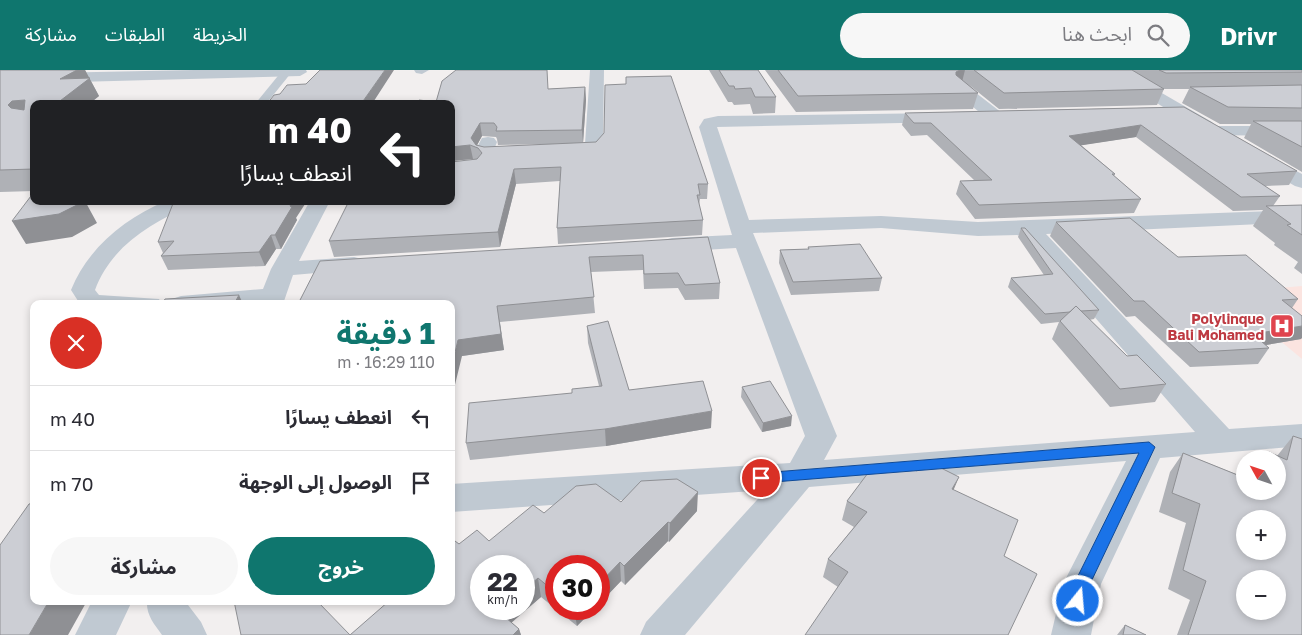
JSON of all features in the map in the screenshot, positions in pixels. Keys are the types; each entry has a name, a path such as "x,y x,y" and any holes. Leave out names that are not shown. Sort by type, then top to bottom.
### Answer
{"street":[{"path":"488,142 484,152 486,153 584,152 594,148 597,70"},
{"path":"1112,70 1154,105 1184,104 1215,131 1301,181"},
{"path":"0,79 296,72"},
{"path":"276,100 296,72"},
{"path":"961,89 996,117"},
{"path":"781,106 791,121"},
{"path":"660,635 800,475 821,436 742,234 708,127 710,122 718,120 791,121 1015,116"},
{"path":"1215,131 1302,131"},
{"path":"90,300 82,290 85,281 108,251 141,221 177,205"},
{"path":"255,300 273,299 283,269 318,205"},
{"path":"646,247 742,234 881,222 978,229 1302,216"},
{"path":"1029,228 1221,441"},
{"path":"283,269 372,263"},
{"path":"455,498 800,475 1302,434"},
{"path":"1071,635 1082,584 1149,447"},
{"path":"95,635 111,605"},
{"path":"166,605 166,609 187,635"}],"lane":[{"path":"264,100 296,72"}],"shaded area":[{"name":"Polylinque Bali Mohamed","path":"1302,286 1302,359 1223,293"}],"building":[{"path":"0,70 77,70 60,79 90,78 61,100 30,100 30,169 0,170","holes":["25,100 24,110 11,108 8,105 12,101"]},
{"path":"320,70 385,70 364,100 270,100 274,95 280,94 287,85 306,84"},
{"path":"456,70 547,70 548,89 585,87 582,130 496,131 497,127 494,123 480,123 471,138 476,145 484,147 596,142 604,133 605,85 626,84 626,77 671,76 708,184 698,184 700,195 697,195 703,220 557,228 561,167 514,169 498,232 329,241 347,205 455,205 455,162 477,159 482,153 478,148 470,145 455,147 455,100 437,100 442,81"},
{"path":"719,70 758,70 776,97 755,97 751,88 735,89 734,86 729,86"},
{"path":"778,70 960,70 956,72 956,75 978,93 798,96"},
{"path":"974,70 1132,70 1164,89 1004,93"},
{"path":"1159,70 1302,70 1302,72 1166,73"},
{"path":"1302,85 1302,108 1228,107 1190,87"},
{"path":"1184,107 1297,171 1247,174 1280,196 1241,197 1141,125 1069,136 1115,174 1112,174 1141,199 979,205 960,181 992,180 931,123 914,123 905,113"},
{"path":"1253,121 1302,121 1302,147"},
{"path":"30,197 30,205 77,205 59,214 12,221"},
{"path":"172,205 291,205 292,207 275,235 271,235 259,252 161,256 174,241 158,242"},
{"path":"1302,205 1302,235 1287,225 1291,224 1266,206"},
{"path":"1130,218 1178,257 1246,255 1298,299 1282,300 1302,316 1302,326 1253,334 1269,348 1199,352 1144,301 1134,301 1056,222"},
{"path":"1021,228 1025,228 1099,310 1081,311 1076,306 1070,312 1045,314 1011,278 1053,274"},
{"path":"708,237 720,283 685,285 678,273 644,274 643,255 589,257 594,297 497,306 501,334 458,340 455,352 455,300 300,300 320,261"},
{"path":"860,244 882,278 793,282 780,250 809,249 808,247"},
{"path":"239,295 236,300 165,299"},
{"path":"1076,306 1127,356 1137,355 1166,384 1120,389 1060,321"},
{"path":"608,321 629,390 703,381 712,411 605,429 466,443 469,403 572,393 572,389 602,386 587,326"},
{"path":"770,381 792,416 763,423 742,387"},
{"path":"1293,436 1302,439 1302,635 1188,635 1206,581 1183,570 1200,504 1172,493 1183,453 1236,474 1236,500 1286,500 1286,460"},
{"path":"924,461 959,477 952,489 1018,520 1004,556 1037,574 1008,635 805,635 848,572 828,559 867,512 847,501 874,465 901,463 917,471"},
{"path":"677,479 698,492 670,523 668,522 624,566 620,562 610,572 610,555 545,555 545,584 538,578 535,581 535,555 470,555 470,620 508,620 519,629 513,635 350,635 384,605 455,605 455,541 459,544 477,530 489,541 533,505 544,513 576,486 596,484 621,502 641,481"},
{"path":"29,504 30,605 47,605 29,635 0,635 0,545"},
{"path":"235,605 321,605 350,635 241,635"},
{"path":"1125,625 1146,635 1123,635"}],"place":[{"name":"Polylinque Bali Mohamed","path":"1282,326"}],"route":[{"path":"761,478 1149,447 1082,584 1078,601"}]}
